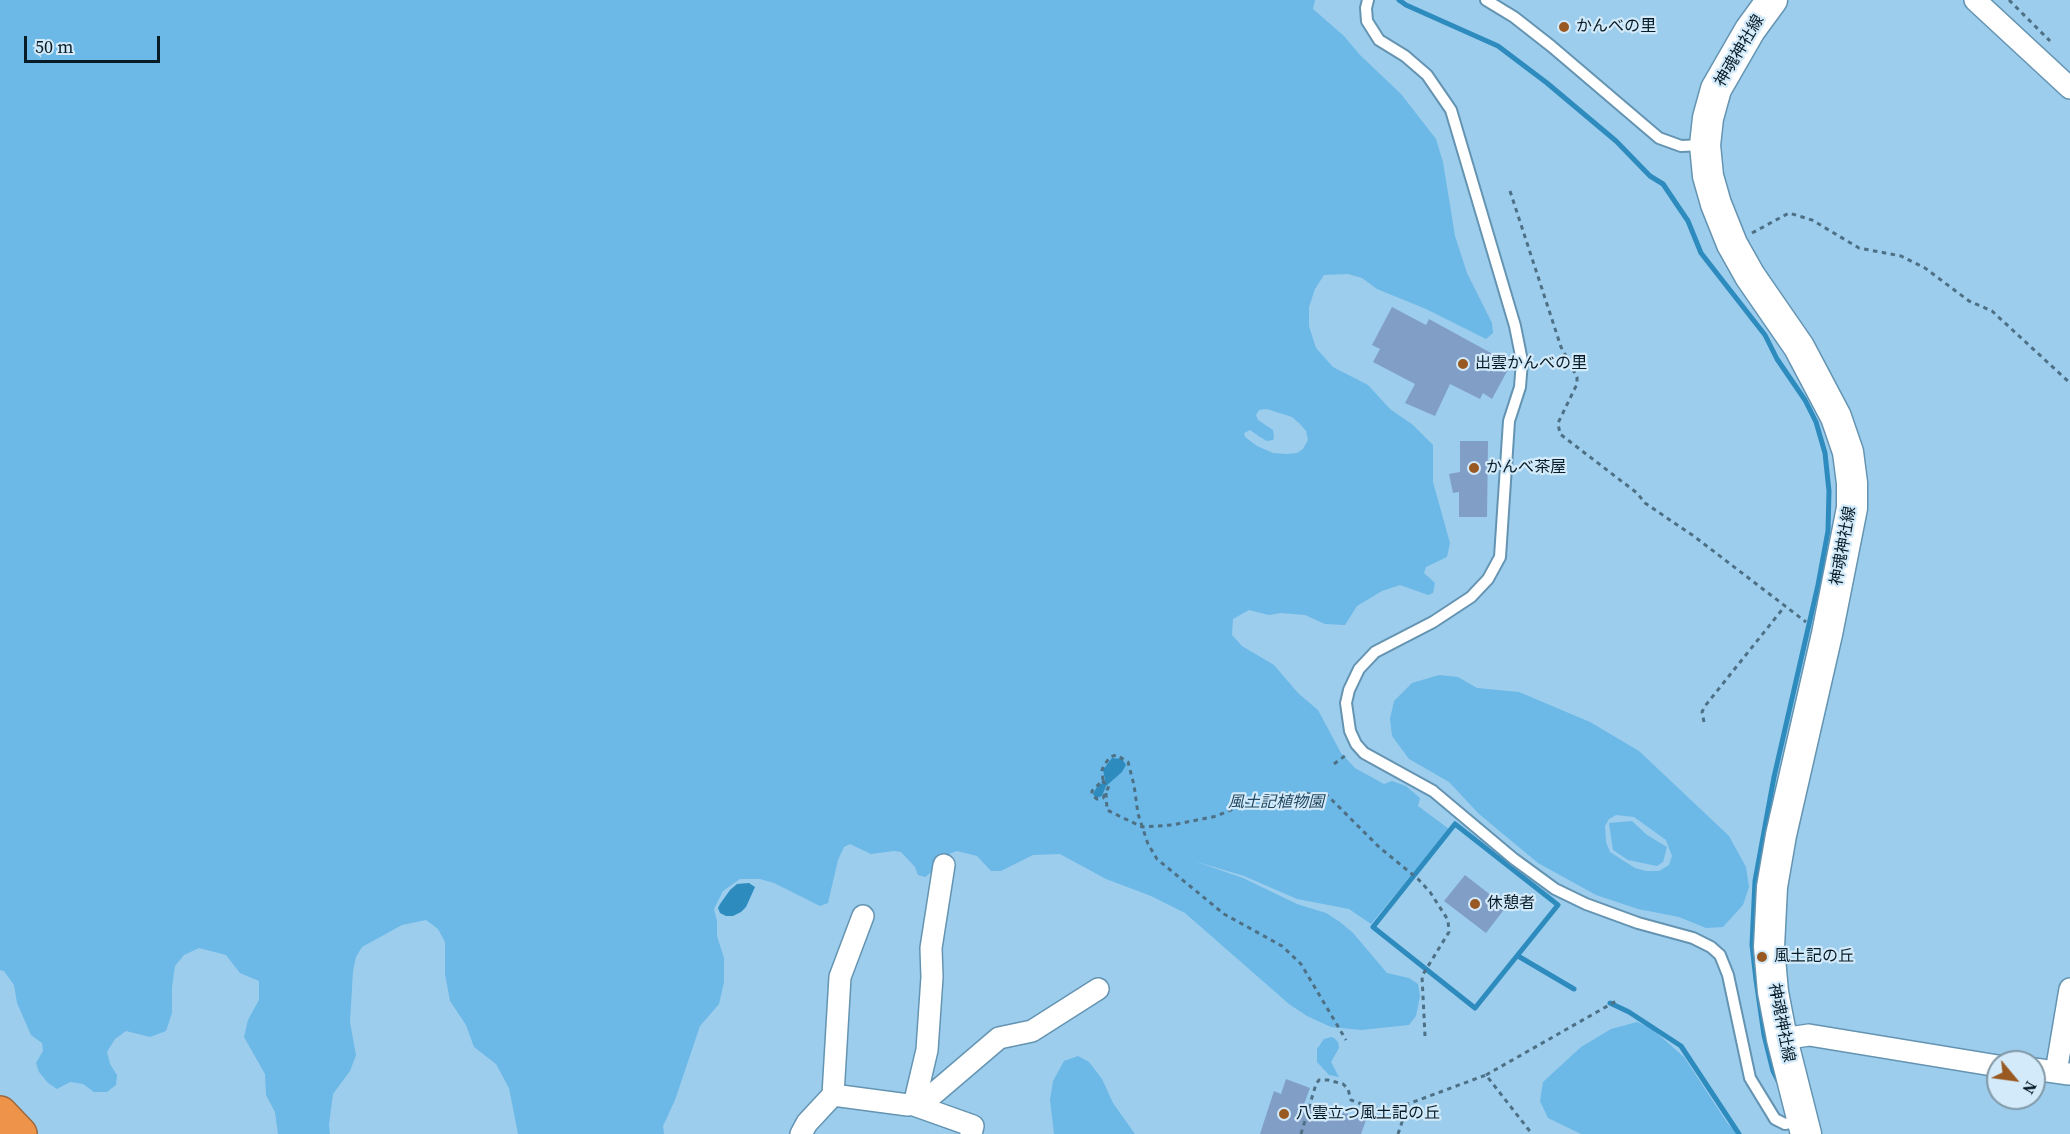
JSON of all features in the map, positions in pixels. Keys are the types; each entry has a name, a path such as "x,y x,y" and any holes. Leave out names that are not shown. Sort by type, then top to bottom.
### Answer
{"main road":[{"name":"神魂神社線","path":"1772,0 1750,30 1716,89 1708,118 1705,145 1708,176 1732,244 1750,276 1800,347 1836,417 1848,452 1852,483 1852,508 1827,634 1781,835 1772,887 1769,947 1773,992 1782,1039 1805,1127"}],"street":[{"path":"1975,0 2070,88"},
{"path":"914,1104 927,1050 932,977 931,948 944,865"},
{"path":"801,1134 807,1123 833,1095 840,976 863,916"},
{"path":"833,1095 908,1105 924,1102 999,1038 1032,1031 1098,989"},
{"path":"2046,1071 2063,1073 2070,989"},
{"path":"1782,1039 1809,1035 1986,1064"},
{"path":"914,1104 973,1126 971,1134"}],"lane":[{"path":"1368,0 1367,21 1379,40 1405,56 1427,75 1451,110 1515,327 1522,361 1520,387 1509,421 1500,557 1488,579 1471,597 1433,622 1375,652 1359,669 1349,690 1346,704 1350,731 1356,744 1364,753 1433,791 1514,859 1556,889 1586,904 1638,923 1693,938 1710,947 1720,956 1728,975 1750,1078 1775,1119 1785,1124 1805,1127"},
{"path":"1486,0 1514,17 1551,46 1659,138 1681,146 1705,145"}],"path":[{"path":"2009,0 2055,45"},
{"path":"1510,191 1561,347 1577,377 1577,384 1558,423 1560,434 1637,493 1645,503 1713,550 1802,619"},
{"path":"1732,244 1789,213 1812,220 1859,248 1901,256 1925,268 1969,301 1992,311 2070,383"},
{"path":"1704,722 1702,712 1705,706 1785,606"},
{"path":"1334,764 1348,754"},
{"path":"1102,781 1102,770 1110,757 1116,755 1128,762 1142,827 1157,860 1224,914 1282,946 1301,964 1346,1040"},
{"path":"1102,781 1109,786 1103,798 1097,799 1092,795 1094,787 1102,781"},
{"path":"1106,793 1107,810 1142,827 1172,825 1217,816 1244,804 1277,794 1303,793 1328,796 1379,847 1418,879 1430,892 1450,925 1449,932 1422,976 1425,1036"},
{"path":"1301,1134 1319,1080 1343,1084 1348,1089 1352,1100 1367,1106 1380,1110 1397,1108 1486,1075 1618,1000"},
{"path":"1486,1075 1532,1134"},
{"path":"1397,1108 1402,1122 1398,1134"}],"green space":[{"name":"風土記植物園","path":"0,0 1315,0 1313,9 1344,36 1360,55 1401,94 1436,139 1443,162 1455,236 1467,273 1492,323 1493,333 1486,339 1426,309 1377,289 1362,278 1348,274 1324,275 1315,289 1309,307 1309,326 1316,348 1333,367 1368,385 1390,409 1413,425 1433,445 1433,482 1450,543 1447,557 1426,567 1424,573 1435,583 1433,593 1428,595 1400,585 1382,591 1357,606 1345,625 1325,624 1305,615 1281,613 1269,615 1249,610 1233,619 1232,635 1242,646 1274,665 1298,693 1318,710 1341,753 1355,768 1384,784 1392,781 1406,786 1420,798 1418,806 1449,829 1371,924 1349,909 1297,899 1244,876 1194,861 1243,878 1297,904 1326,913 1340,922 1353,933 1387,973 1409,978 1418,984 1420,996 1416,1016 1409,1025 1361,1030 1331,1027 1307,1016 1289,1004 1185,913 1151,896 1106,879 1060,854 1033,855 1001,871 991,871 977,856 957,851 946,855 925,877 918,875 915,867 901,852 871,854 850,844 844,847 838,860 828,903 820,906 774,883 760,879 740,879 723,891 714,909 717,936 724,958 724,982 719,1004 700,1026 675,1100 663,1126 664,1134 518,1134 509,1088 496,1064 474,1047 466,1025 450,1001 445,974 445,942 438,929 426,920 402,925 362,947 356,957 350,1022 356,1055 350,1071 333,1094 330,1134 278,1134 275,1112 266,1095 265,1074 244,1037 248,1020 259,1000 259,981 240,973 226,955 199,948 184,955 175,966 172,1013 166,1031 150,1037 126,1031 115,1039 107,1052 110,1064 117,1075 116,1085 107,1092 94,1092 83,1084 70,1082 57,1089 48,1083 39,1072 36,1063 43,1051 42,1043 31,1035 17,1003 14,985 4,971 0,970","holes":["1267,409 1292,417 1306,431 1308,440 1303,449 1297,453 1273,453 1257,446 1245,437 1244,433 1250,430 1267,441 1273,440 1273,430 1258,420 1256,415 1259,410"]},
{"path":"1439,675 1458,677 1477,688 1519,692 1590,722 1639,751 1729,836 1746,867 1749,887 1743,905 1723,927 1706,928 1679,917 1638,909 1596,895 1538,863 1479,814 1449,782 1409,759 1392,736 1390,719 1394,701 1412,683","holes":["1616,815 1634,817 1666,840 1672,856 1669,865 1659,871 1635,868 1610,852 1606,842 1605,826 1609,819"]},
{"path":"1632,821 1647,835 1667,847 1663,862 1657,866 1628,860 1613,850 1609,823"},
{"path":"1637,1022 1651,1028 1684,1057 1728,1124 1739,1134 1581,1134 1548,1118 1540,1101 1543,1082 1581,1047 1611,1029"},
{"path":"1331,1037 1338,1042 1339,1048 1331,1062 1339,1077 1329,1075 1317,1062 1317,1049 1324,1039"},
{"path":"1078,1056 1089,1062 1102,1079 1113,1103 1135,1134 1054,1134 1050,1100 1053,1081 1064,1061"}],"shaded area":[{"path":"1112,758 1122,759 1126,765 1122,772 1106,786 1102,796 1096,798 1093,794 1098,785 1103,783 1105,779 1103,770"},
{"path":"749,883 755,887 746,907 733,916 720,913 718,908 730,890 737,884"}],"building":[{"path":"1392,307 1426,325 1429,319 1511,364 1492,399 1483,393 1480,399 1450,384 1435,416 1405,403 1415,384 1373,362 1380,349 1372,345"},
{"name":"かんべ茶屋","path":"1460,441 1488,441 1487,517 1459,517 1459,492 1453,493 1449,474 1460,472"},
{"name":"休憩者","path":"1465,875 1506,907 1486,933 1444,901"},
{"path":"1286,1079 1310,1088 1304,1104 1342,1116 1343,1112 1366,1120 1361,1134 1260,1134 1274,1091 1281,1094"}],"waterway":[{"path":"1399,0 1498,46 1547,83 1616,141 1650,176 1663,184 1688,221 1701,253 1765,335 1816,422 1825,453 1829,491 1828,531 1818,585 1774,777 1755,881 1752,945 1756,980 1764,1035 1773,1071 1780,1085"},
{"path":"1455,824 1558,905 1475,1008 1373,927 1455,824"},
{"path":"1518,956 1574,989"},
{"path":"1610,1003 1629,1012 1681,1046 1739,1134"}],"place":[{"name":"かんべの里","path":"1564,27"},
{"name":"出雲かんべの里","path":"1463,364"},
{"name":"かんべ茶屋","path":"1474,468"},
{"name":"休憩者","path":"1475,904"},
{"name":"風土記の丘","path":"1762,957"},
{"name":"八雲立つ風土記の丘","path":"1284,1114"}]}
